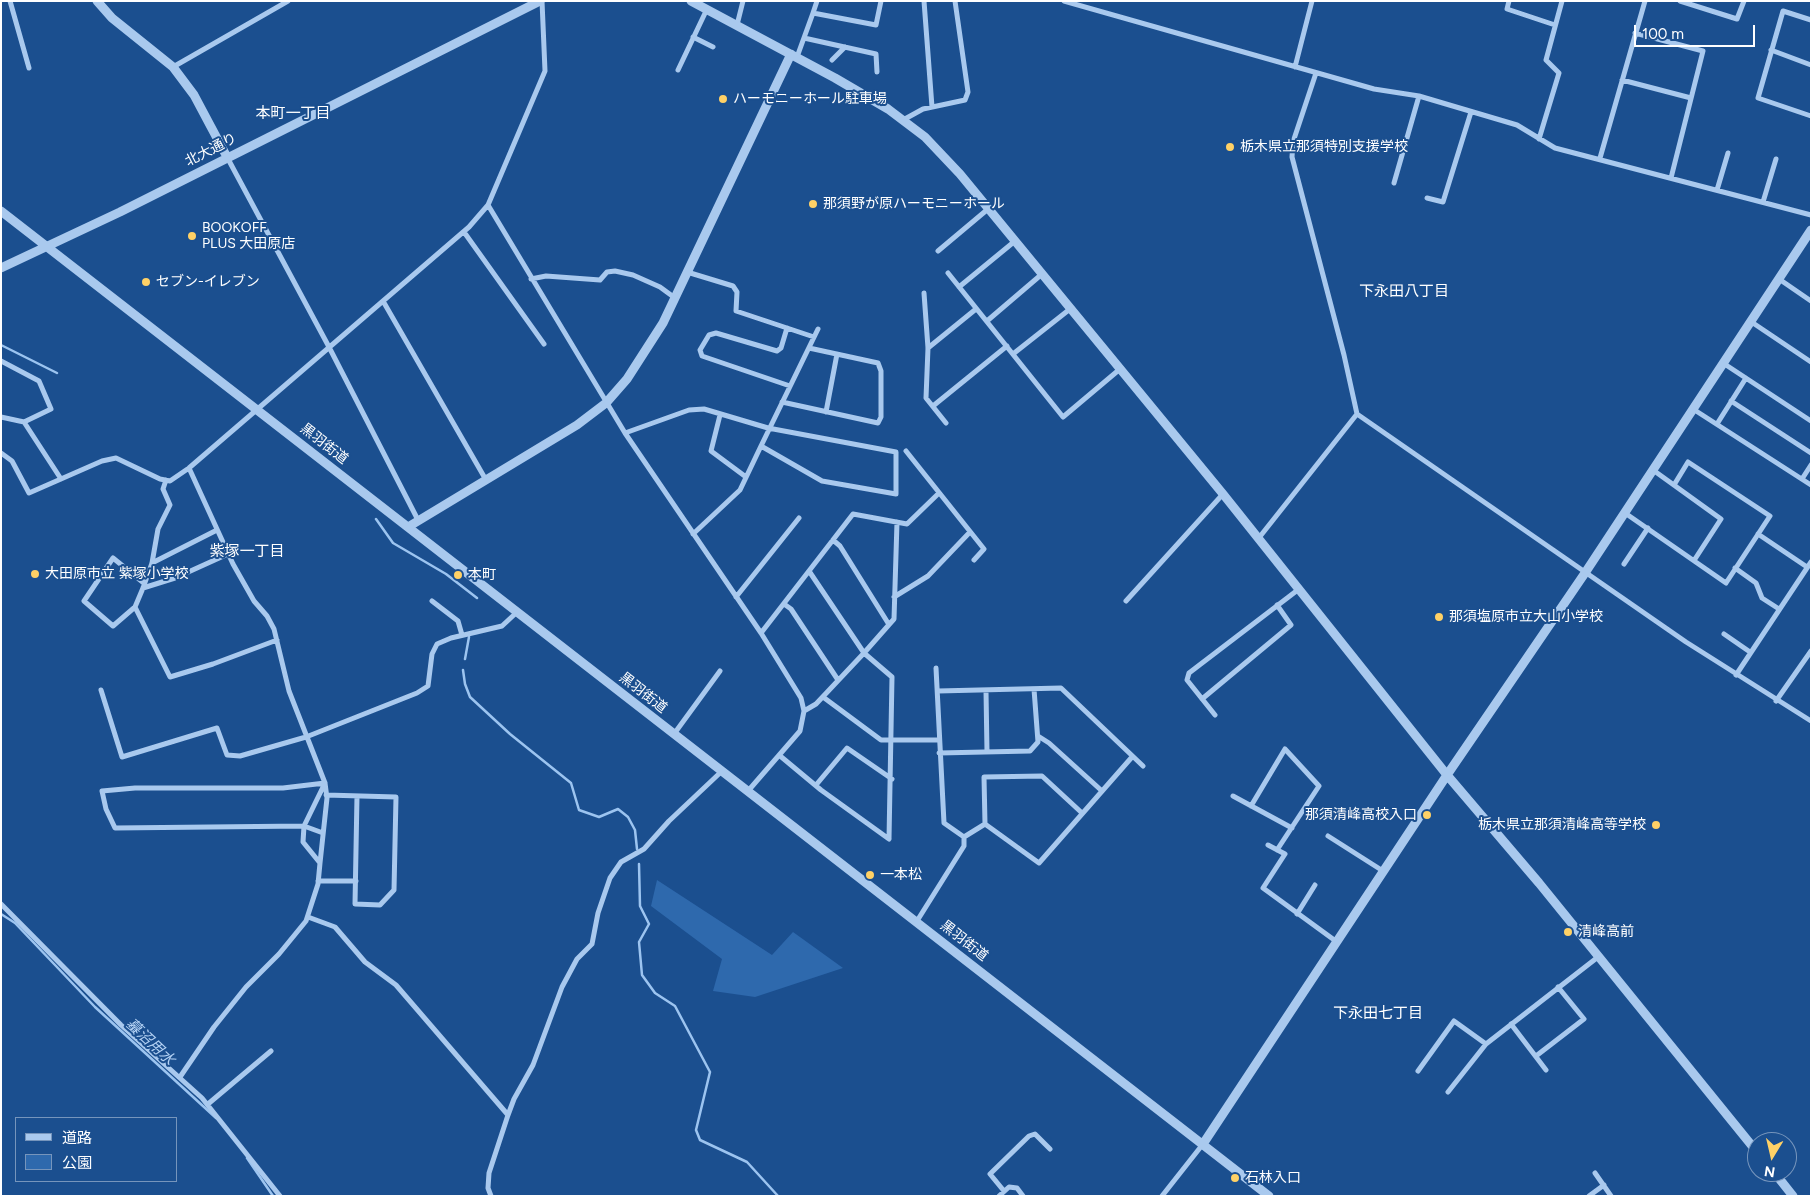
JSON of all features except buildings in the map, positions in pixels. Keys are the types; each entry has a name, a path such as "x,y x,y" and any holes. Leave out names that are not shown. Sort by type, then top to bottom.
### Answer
{"street":[{"path":"10,1 29,68"},
{"path":"97,1 112,18 173,67 194,95 418,520"},
{"path":"173,67 288,1"},
{"path":"1,453 12,460 29,493 102,461 116,458 170,481 189,468 464,232 488,206 545,71 541,1"},
{"name":"北大通り","path":"1,268 120,212 541,1"},
{"path":"691,1 860,92 925,137 1015,241 1223,494 1447,775 1747,1140"},
{"path":"737,25 743,1"},
{"path":"408,526 577,426 606,403 639,364 675,299 804,38 817,1"},
{"path":"813,13 876,25 881,1"},
{"path":"924,1 932,107"},
{"path":"903,120 932,107 965,100 968,92 955,1"},
{"path":"1064,1 1294,68 1374,89 1419,96 1516,125 1555,148 1600,158 1811,215"},
{"path":"1294,68 1312,1"},
{"path":"1509,1 1507,9 1555,26"},
{"path":"1539,139 1559,73 1546,60 1562,1"},
{"path":"1600,158 1645,1"},
{"path":"1680,1 1737,19 1744,1"},
{"path":"678,70 707,9"},
{"path":"1811,20 1783,11 1758,98 1811,116"},
{"path":"1635,33 1703,51 1672,178"},
{"path":"693,37 714,47"},
{"path":"804,38 876,54 877,72"},
{"path":"832,60 845,47"},
{"path":"1771,50 1811,65"},
{"path":"1316,73 1293,142 1292,157 1344,355 1357,414 1736,675 1811,721"},
{"path":"1622,80 1691,98"},
{"path":"1394,183 1419,96"},
{"path":"1427,198 1443,202 1470,112"},
{"path":"1717,190 1728,153"},
{"path":"1763,202 1776,159"},
{"path":"488,206 625,433 761,633 801,698 804,710 800,731 748,791"},
{"path":"938,251 988,209"},
{"name":"黒羽街道","path":"1,212 1269,1196"},
{"path":"1162,1196 1203,1144 1447,775 1586,572 1750,321 1808,242 1811,230"},
{"path":"464,232 544,344"},
{"path":"960,288 1015,241"},
{"path":"531,279 555,276 600,280 607,272 615,271 633,275 660,287 675,299"},
{"path":"687,272 733,286 737,292 736,311 814,337"},
{"path":"948,273 1063,417 1120,369"},
{"path":"987,322 1042,274"},
{"path":"1779,279 1811,302"},
{"path":"924,293 928,348 926,398 946,423"},
{"path":"383,301 486,481"},
{"path":"928,348 976,309"},
{"path":"1013,354 1070,309"},
{"path":"1750,321 1811,362"},
{"path":"787,328 781,348 777,351 716,333 708,334 700,350 702,356 790,386"},
{"path":"693,534 740,490 768,428 818,329"},
{"path":"932,406 1007,346"},
{"path":"782,402 878,423 881,417 881,371 878,363 810,348"},
{"path":"826,412 837,354"},
{"path":"1,361 39,381 52,409 24,422 1,417"},
{"path":"1723,363 1811,421"},
{"path":"1717,424 1746,378"},
{"path":"1731,402 1811,453"},
{"path":"1693,408 1811,485"},
{"path":"625,433 689,410 704,409 768,428 896,452 896,494 822,481 761,446"},
{"path":"1258,539 1357,414"},
{"path":"720,415 712,451 746,477"},
{"path":"24,422 61,479"},
{"path":"906,450 984,549 974,560"},
{"path":"1625,513 1726,582 1770,516 1688,462 1674,485"},
{"path":"1802,479 1811,465"},
{"path":"180,1077 214,1027 246,987 279,954 308,918 318,881 326,795 325,784 288,691 277,640 267,616 254,602 228,554 189,468"},
{"path":"1652,470 1721,520 1694,559"},
{"path":"144,586 113,558 84,602 113,626 135,607 144,586 152,563 158,529 170,505 163,489 166,480"},
{"path":"761,633 853,514 907,524 939,493"},
{"path":"1126,601 1223,494"},
{"path":"736,597 799,518"},
{"path":"804,710 816,704 823,697 864,653 888,623 894,619 897,522"},
{"path":"1624,564 1648,528"},
{"path":"152,563 217,530"},
{"path":"894,597 928,576 970,532"},
{"path":"1736,675 1809,564 1758,534"},
{"path":"833,540 840,546 888,623"},
{"path":"144,586 176,578 228,554"},
{"path":"1735,568 1756,583 1762,598 1778,609"},
{"path":"779,755 889,839 892,780 892,677 864,653 809,571"},
{"path":"1215,715 1187,680 1189,674 1299,589"},
{"path":"432,601 458,621 462,635"},
{"path":"784,604 791,609 838,680"},
{"path":"1202,699 1291,625 1277,606"},
{"path":"135,607 170,677 213,664 277,640"},
{"path":"101,690 122,757 217,728 227,755 240,756 306,737 417,693 428,686 432,654 437,644 462,635 502,626 516,613"},
{"path":"1724,634 1750,652"},
{"path":"1776,701 1811,651"},
{"path":"936,668 944,823 964,837"},
{"path":"674,734 720,671"},
{"path":"938,691 1062,688 1143,766"},
{"path":"939,753 1030,751 1038,742 1034,689"},
{"path":"986,691 987,752"},
{"path":"823,697 881,740 892,742 939,740"},
{"path":"1038,736 1049,743 1102,791"},
{"path":"816,785 847,748 892,780"},
{"path":"1252,806 1285,749 1319,786 1277,850"},
{"path":"985,824 1039,863 1132,756"},
{"path":"491,1196 488,1188 489,1173 508,1115 514,1099 533,1065 562,987 577,958 592,944 598,913 610,878 621,862 644,849 668,821 722,771"},
{"path":"985,824 984,777 1042,776 1082,813"},
{"path":"323,833 304,826 115,828 106,809 102,791 135,788 284,788 325,784"},
{"path":"320,863 303,842 304,826 325,784"},
{"path":"326,795 396,797 394,890 380,905 355,904 357,796"},
{"path":"1233,796 1292,828"},
{"path":"964,837 985,824"},
{"path":"1328,836 1384,871"},
{"path":"917,921 964,846 964,837"},
{"path":"1268,845 1285,854 1263,888 1336,942"},
{"path":"318,881 356,881"},
{"path":"1298,914 1316,885"},
{"path":"1,904 121,1025 208,1104 280,1196"},
{"path":"308,918 335,927 365,962 396,985 508,1115"},
{"path":"1448,1092 1486,1044 1558,986 1598,957"},
{"path":"1536,1056 1584,1019 1558,986"},
{"path":"1418,1071 1454,1021 1486,1044"},
{"path":"1511,1024 1546,1070"},
{"path":"208,1104 271,1052"},
{"path":"1023,1196 1014,1187 1009,1187 1001,1194 990,1174 1029,1136 1035,1134 1050,1149"},
{"path":"1595,1173 1611,1196"},
{"path":"1782,1182 1793,1196"},
{"path":"1589,1196 1604,1185"}],"green space":[{"path":"657,880 772,955 793,932 843,968 755,997 713,991 722,959 651,906"}],"waterway":[{"path":"1,345 57,373"},
{"path":"376,519 393,543 446,574 477,598"},
{"path":"465,659 469,637"},
{"path":"463,670 465,684 470,697 510,734 571,783 579,810 599,817 618,809 628,817 635,830 637,849"},
{"path":"639,864 640,906 649,924 639,942 642,975 655,993 675,1006 710,1072 696,1130 700,1140 747,1162 778,1196"},
{"name":"蟇沼用水","path":"1,914 15,923 95,1007 216,1118"},
{"name":"蟇沼用水","path":"247,1158 273,1196"}],"place":[{"name":"ハーモニーホール駐車場","path":"723,99"},
{"name":"栃木県立那須特別支援学校","path":"1230,147"},
{"name":"那須野が原ハーモニーホール","path":"813,204"},
{"name":"BOOKOFF PLUS 大田原店","path":"192,236"},
{"name":"セブン-イレブン","path":"146,282"},
{"name":"大田原市立 紫塚小学校","path":"35,574"},
{"name":"本町","path":"458,575"},
{"name":"那須塩原市立大山小学校","path":"1439,617"},
{"name":"那須清峰高校入口","path":"1427,815"},
{"name":"栃木県立那須清峰高等学校","path":"1656,825"},
{"name":"一本松","path":"870,875"},
{"name":"清峰高前","path":"1568,932"},
{"name":"石林入口","path":"1235,1178"}],"district":[{"name":"本町一丁目","path":"293,114"},
{"name":"下永田八丁目","path":"1404,292"},
{"name":"紫塚一丁目","path":"247,552"},
{"name":"下永田七丁目","path":"1378,1014"}]}
